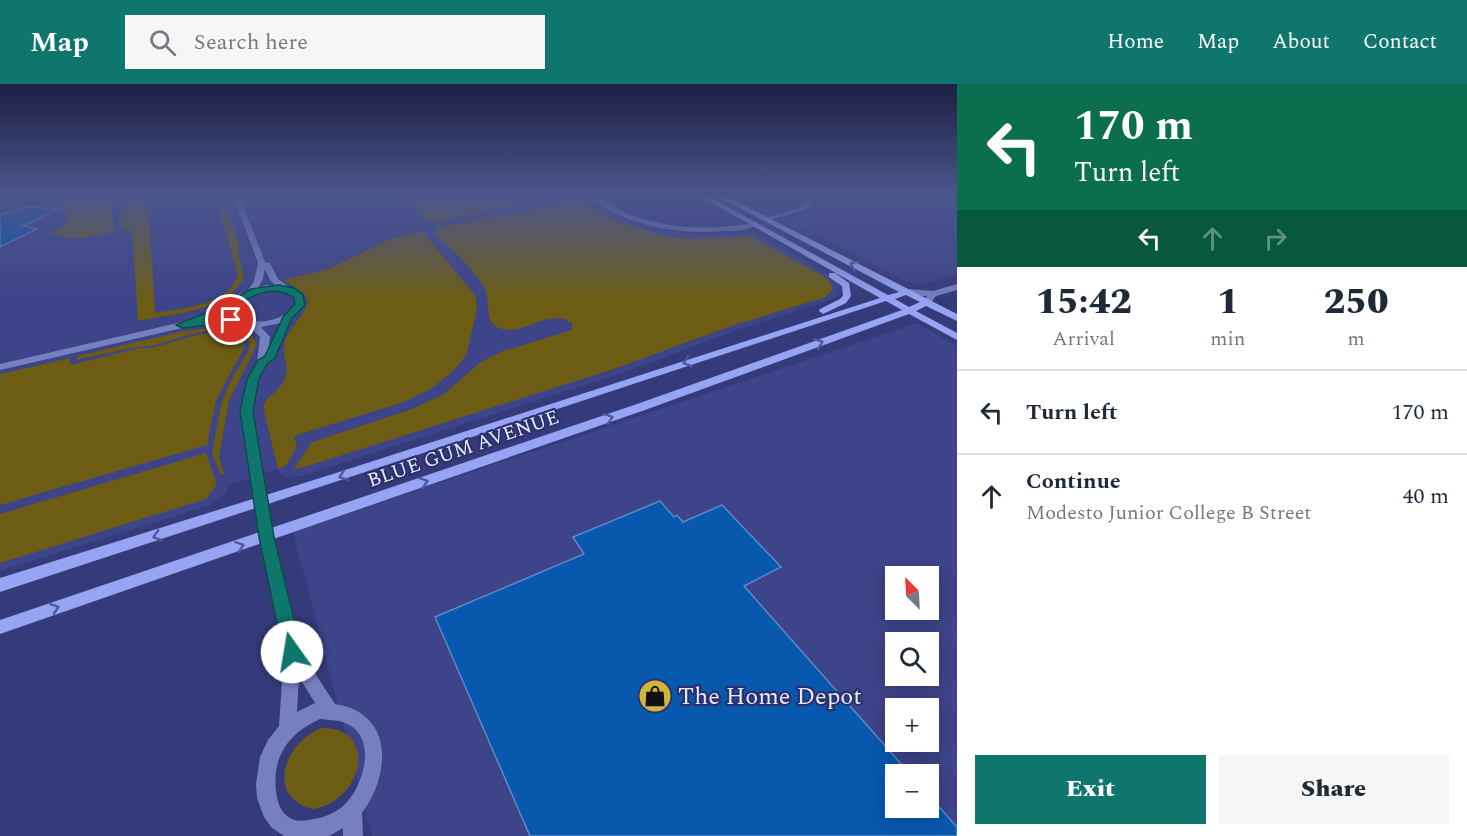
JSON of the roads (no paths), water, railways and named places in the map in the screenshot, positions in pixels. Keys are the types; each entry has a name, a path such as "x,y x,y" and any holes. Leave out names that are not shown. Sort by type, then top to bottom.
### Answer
{"main road":[{"path":"742,344 836,306 843,301 848,290 842,281 768,238 759,230"},
{"path":"762,230 957,337"},
{"path":"786,230 906,292 930,298 957,318"},
{"name":"BLUE GUM AVENUE","path":"0,585 261,504 742,344 906,292"},
{"name":"BLUE GUM AVENUE","path":"0,627 266,537 910,311 930,298"}],"street":[{"path":"249,230 262,263 258,281 249,293"},
{"path":"699,230 721,230"},
{"path":"262,263 267,265 274,280 284,289"},
{"name":"BLUE GUM AVENUE","path":"930,298 957,287"},
{"path":"0,367 182,325 218,320 253,324 270,323 288,317 297,310 300,301 295,293 284,289 266,288 249,293 233,304 182,325"},
{"path":"233,304 231,313 240,322"},
{"path":"287,729 292,652 266,537 247,411 253,379 262,362 270,358 288,317"},
{"path":"253,324 263,334 266,342 261,356 262,362"},
{"path":"292,652 330,710"},
{"path":"330,710 351,715 364,724 375,756 373,776 365,795 352,812 336,825 317,834 296,831 280,822 269,806 264,787 266,765 275,745 287,729 304,717 330,710"},
{"path":"352,812 353,836"}],"place":[{"name":"The Home Depot","path":"655,696"}]}
